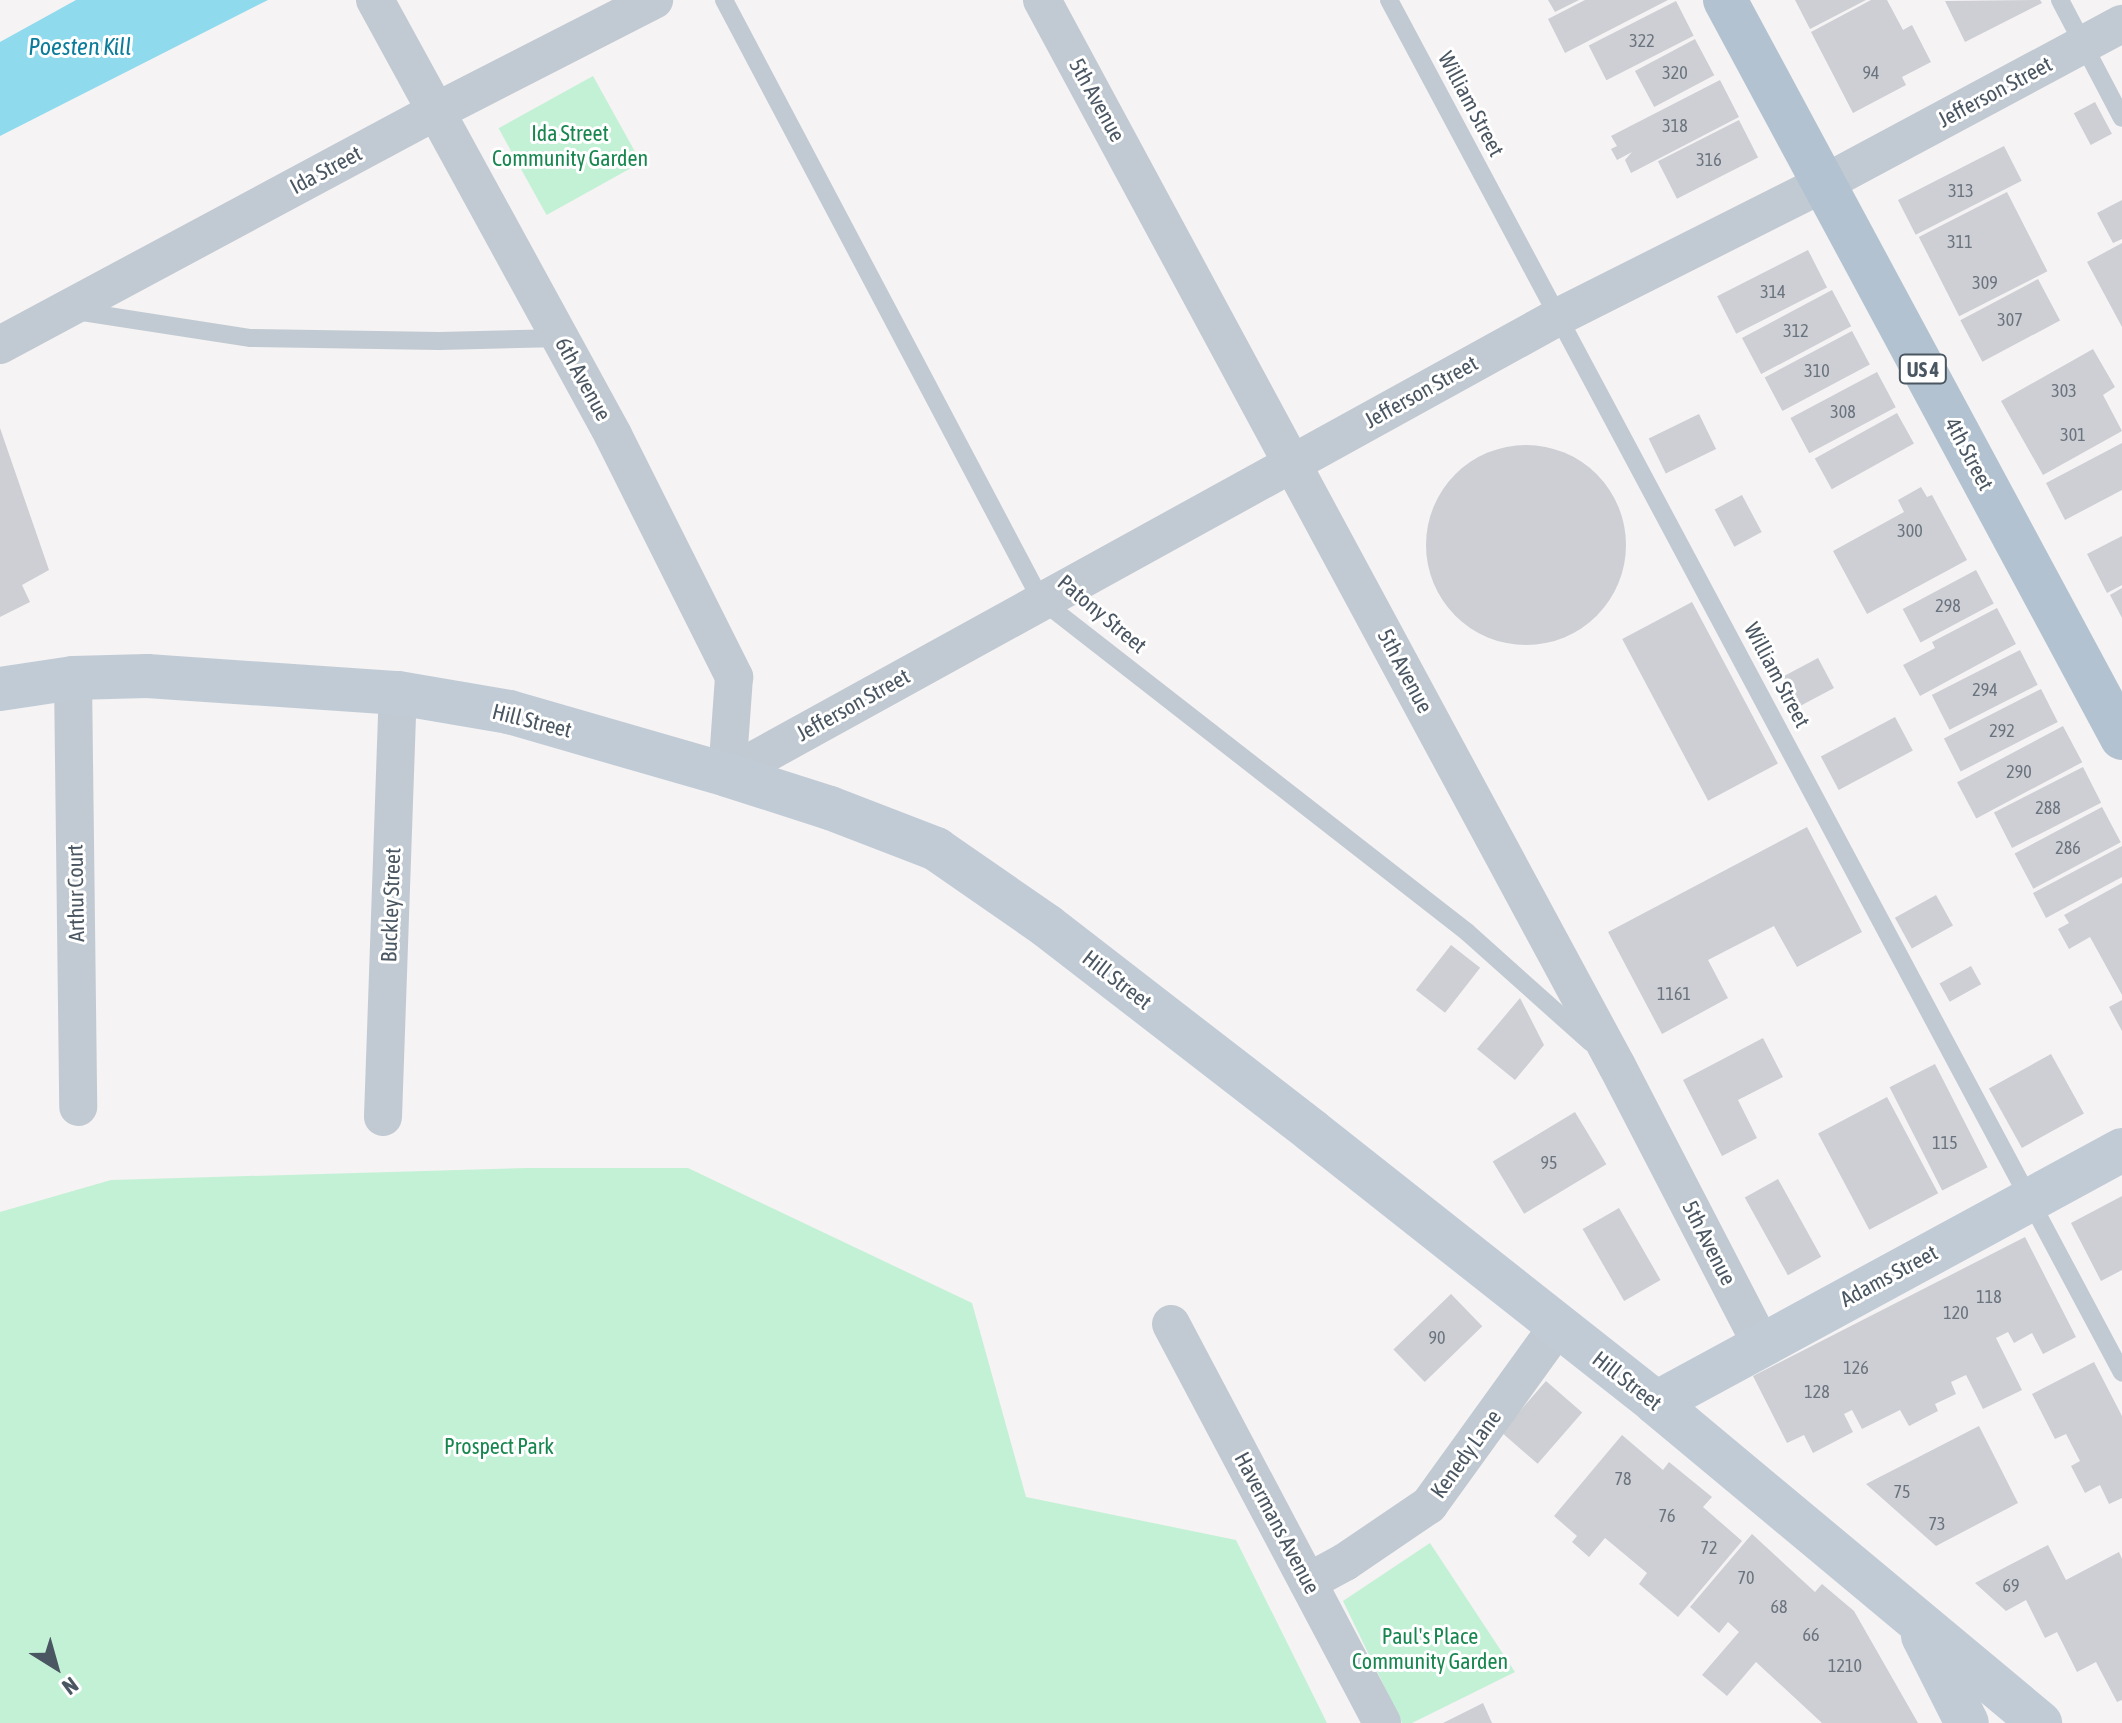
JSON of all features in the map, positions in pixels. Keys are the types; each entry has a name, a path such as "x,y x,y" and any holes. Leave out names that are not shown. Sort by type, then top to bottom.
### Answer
{"main road":[{"name":"4th Street","path":"1725,0 2122,738"}],"street":[{"name":"6th Avenue","path":"375,0 561,338 734,677 727,775"},
{"name":"Ida Street","path":"0,345 437,111 654,0"},
{"name":"5th Avenue","path":"1042,0 1294,462 1617,1066 1761,1344"},
{"name":"Jefferson Street","path":"727,775 1558,317 1823,184 2122,24"},
{"name":"Hill Street","path":"0,689 73,678 147,676 398,693 509,712 727,775 830,808 936,849 1047,926 1656,1403 1916,1623 2040,1723"},
{"name":"Arthur Court","path":"73,678 78,1107"},
{"name":"Buckley Street","path":"383,1117 398,693"},
{"name":"Adams Street","path":"1656,1403 2122,1150"},
{"name":"Havermans Avenue","path":"1171,1324 1382,1723"},
{"name":"Kenedy Lane","path":"1308,1582 1345,1562 1429,1505 1558,1326"},
{"path":"1916,1623 1967,1723"}],"lane":[{"name":"Patony Street","path":"724,0 1041,600 1467,932 1617,1066"},
{"name":"William Street","path":"1389,0 2122,1373"},
{"path":"2060,0 2122,118"},
{"path":"66,309 251,338 439,341 561,338"}],"green space":[{"name":"Ida Street Community Garden","path":"593,76 641,163 547,215 499,128"},
{"name":"Prospect Park","path":"528,1168 688,1168 972,1303 1026,1497 1236,1540 1327,1723 0,1723 0,1212 111,1180"},
{"name":"Paul's Place Community Garden","path":"1430,1543 1515,1672 1412,1723 1402,1723 1343,1601"}],"water":[{"name":"Poesten Kill","path":"76,0 268,0 0,136 0,42"}],"building":[{"path":"1548,0 1579,0 1555,12"},
{"path":"1585,0 1668,0 1565,53 1548,19"},
{"path":"1795,0 1866,0 1810,29"},
{"path":"1871,0 1887,0 1903,30 1912,25 1931,62 1902,77 1906,85 1853,113 1811,32"},
{"path":"2040,0 2042,3 1965,42 1945,1"},
{"path":"1676,1 1694,36 1606,80 1589,45"},
{"path":"1695,39 1714,75 1654,107 1635,71"},
{"path":"1720,80 1739,117 1631,173 1625,160 1632,152 1617,160 1611,149 1617,146 1611,136"},
{"path":"2095,102 2112,134 2091,145 2074,113"},
{"path":"1739,120 1758,157 1677,199 1658,161"},
{"path":"2004,146 2022,181 1916,235 1898,200"},
{"path":"2007,192 2047,271 1959,316 1919,237"},
{"path":"2122,200 2122,239 2113,243 2097,213"},
{"path":"2122,243 2122,327 2087,262"},
{"path":"1808,250 1827,287 1736,334 1717,296"},
{"path":"2038,279 2060,320 1982,362 1960,320"},
{"path":"1832,290 1851,326 1761,374 1742,338"},
{"path":"1852,331 1870,365 1782,411 1765,377"},
{"path":"2093,349 2115,387 2103,395 2122,431 2043,475 2001,401"},
{"path":"1877,372 1896,407 1809,453 1790,418"},
{"path":"1897,413 1914,444 1832,489 1815,459"},
{"path":"1699,414 1716,449 1666,474 1649,439"},
{"path":"0,428 49,570 22,585 30,602 0,617"},
{"path":"2122,443 2122,490 2065,520 2046,483"},
{"path":"1526,445 1564,453 1596,475 1618,507 1626,545 1618,583 1596,615 1564,637 1526,645 1488,637 1456,615 1434,583 1426,545 1434,507 1456,475 1488,453"},
{"path":"1921,487 1927,497 1932,495 1967,560 1867,614 1833,551 1904,512 1898,500"},
{"path":"1742,495 1762,532 1734,547 1715,510"},
{"path":"2122,536 2122,585 2107,593 2087,554"},
{"path":"1976,570 1994,604 1921,643 1903,609"},
{"path":"2122,588 2122,618 2110,595"},
{"path":"1692,602 1778,764 1708,801 1622,639"},
{"path":"1997,608 2016,644 1920,696 1903,665 1935,648 1932,642"},
{"path":"2020,650 2038,685 1949,730 1932,695"},
{"path":"1818,658 1834,688 1798,707 1782,677"},
{"path":"2041,689 2058,722 1961,771 1944,738"},
{"path":"1895,717 1913,751 1839,790 1821,756"},
{"path":"2063,726 2082,762 1976,819 1957,782"},
{"path":"2083,767 2101,803 2012,848 1994,812"},
{"path":"2102,807 2121,842 2033,889 2015,853"},
{"path":"1807,827 1862,932 1797,967 1774,926 1708,960 1728,998 1662,1034 1608,932"},
{"path":"2122,846 2122,877 2046,918 2033,893"},
{"path":"2122,883 2122,995 2090,937 2069,949 2058,929 2069,923 2064,915"},
{"path":"1936,895 1953,926 1912,948 1895,918"},
{"path":"1451,945 1480,968 1445,1013 1416,990"},
{"path":"1971,966 1981,984 1950,1002 1940,983"},
{"path":"1520,998 1544,1045 1515,1080 1477,1049"},
{"path":"2122,1000 2122,1031 2109,1007"},
{"path":"1763,1038 1783,1077 1738,1100 1757,1138 1722,1156 1683,1080"},
{"path":"2051,1054 2084,1113 2022,1148 1989,1088"},
{"path":"1935,1064 1988,1167 1942,1191 1890,1087"},
{"path":"1887,1097 1938,1193 1869,1230 1818,1134"},
{"path":"1575,1112 1606,1164 1524,1214 1493,1161"},
{"path":"1778,1179 1821,1257 1788,1275 1745,1197"},
{"path":"2122,1196 2122,1270 2101,1281 2071,1223"},
{"path":"1619,1208 1660,1280 1624,1301 1583,1229"},
{"path":"2025,1237 2076,1337 2043,1354 2032,1333 2014,1343 2008,1332 1996,1338 2022,1390 1983,1409 1966,1375 1951,1382 1956,1394 1935,1404 1938,1411 1909,1426 1900,1410 1862,1429 1852,1410 1844,1414 1853,1432 1813,1453 1804,1435 1787,1443 1753,1376"},
{"path":"1451,1294 1482,1326 1425,1382 1393,1350"},
{"path":"2094,1362 2122,1416 2122,1498 2109,1504 2100,1485 2085,1493 2071,1466 2080,1461 2066,1434 2055,1439 2032,1394"},
{"path":"1546,1381 1582,1412 1538,1464 1501,1432"},
{"path":"1979,1426 2018,1503 1936,1546 1866,1484"},
{"path":"1622,1435 1663,1470 1669,1462 1712,1497 1703,1507 1742,1541 1678,1617 1639,1584 1647,1573 1605,1538 1589,1557 1572,1542 1577,1536 1554,1516"},
{"path":"1752,1534 1815,1592 1822,1584 1854,1611 1918,1723 1822,1723 1756,1662 1727,1696 1702,1675 1739,1632 1728,1622 1719,1633 1690,1607"},
{"path":"2048,1545 2066,1580 2119,1552 2122,1559 2122,1700 2117,1702 2096,1662 2077,1672 2057,1632 2045,1638 2026,1600 2006,1611 1975,1583"},
{"path":"1483,1703 1492,1723 1443,1723"}]}
